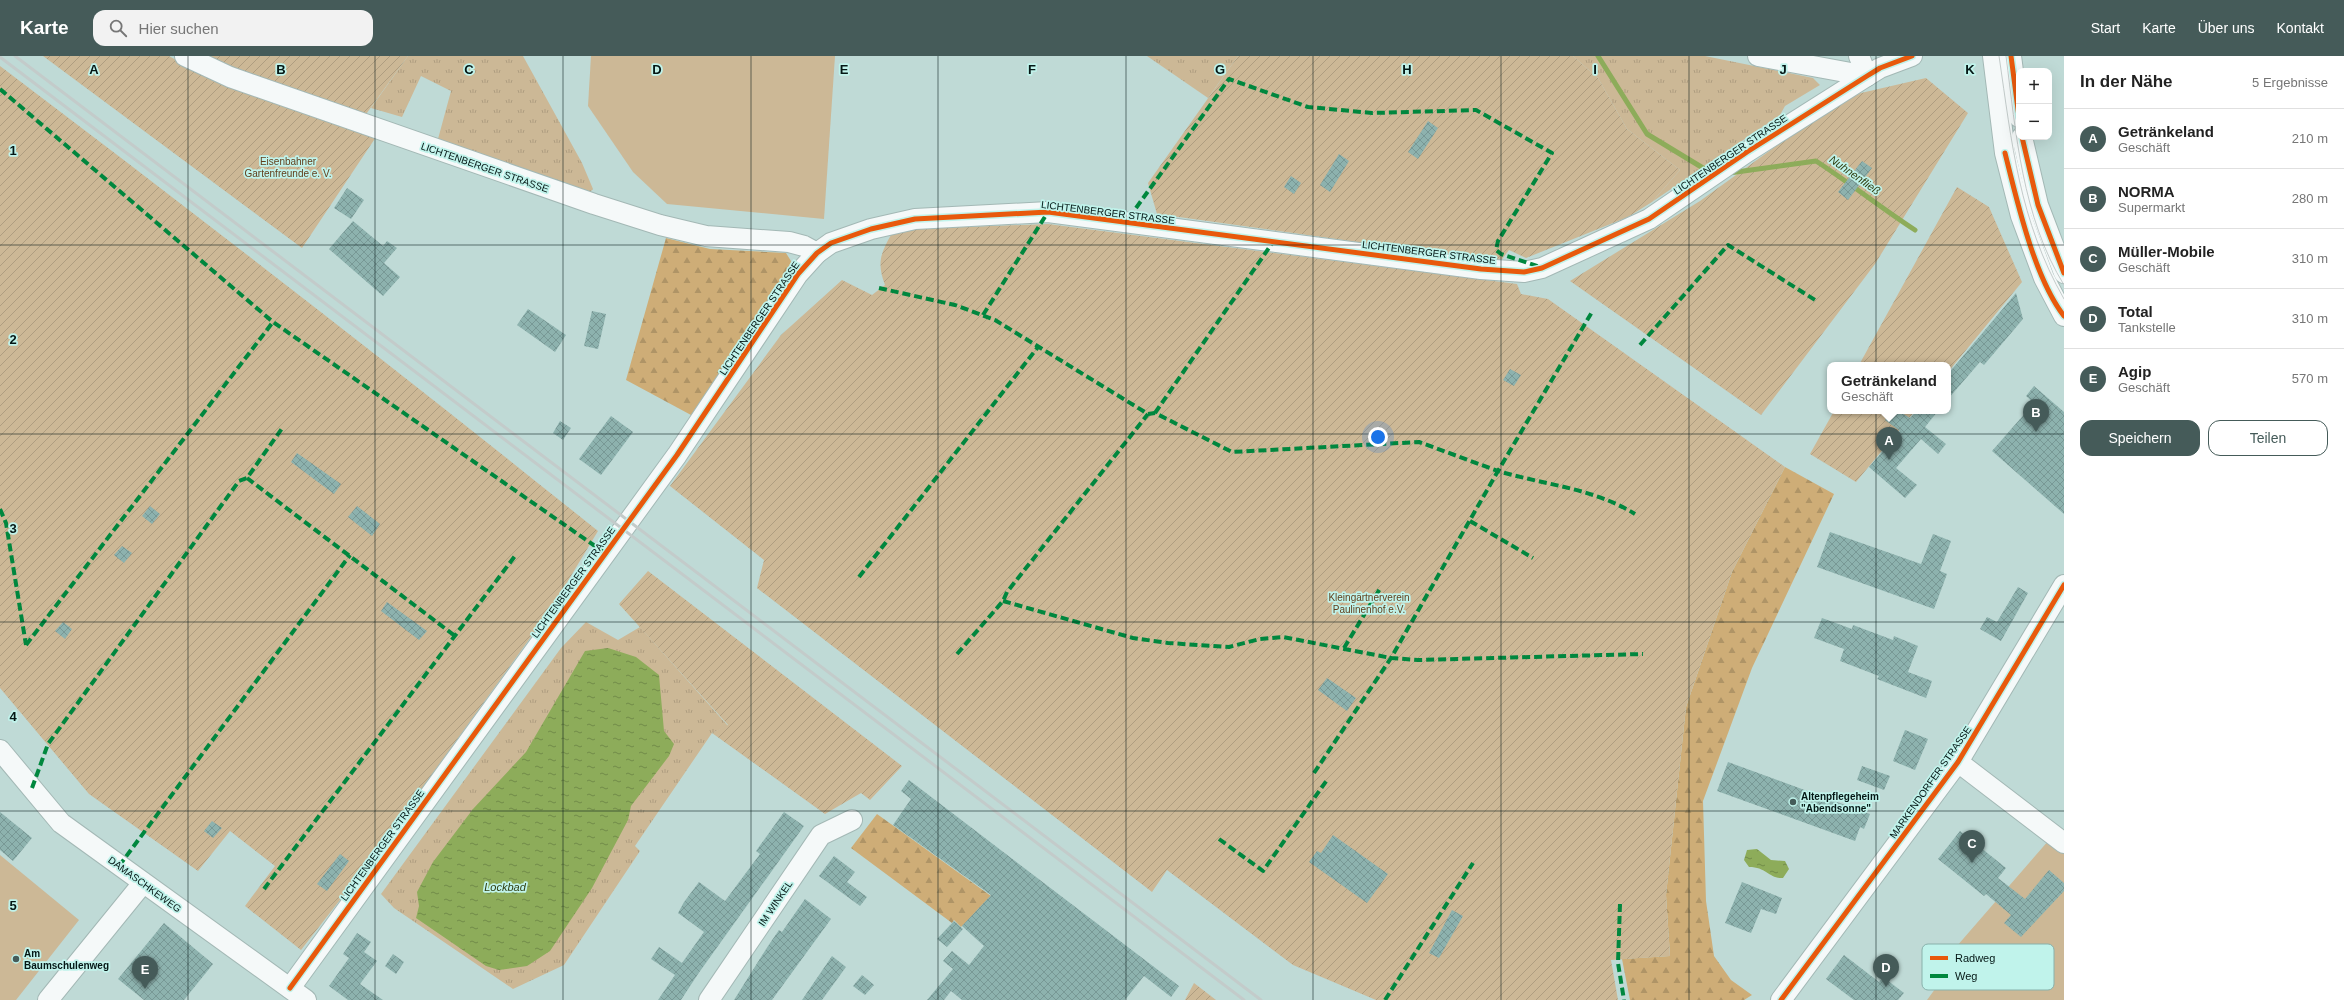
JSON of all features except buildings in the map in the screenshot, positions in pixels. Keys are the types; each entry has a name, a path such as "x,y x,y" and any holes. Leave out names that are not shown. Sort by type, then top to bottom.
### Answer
{"street":[{"name":"LICHTENBERGER STRASSE","path":"185,56 230,77 594,204 660,225 706,236 789,242 804,246 817,253"},
{"path":"1758,56 1867,76"},
{"path":"1859,56 1867,76"},
{"name":"LICHTENBERGER STRASSE","path":"290,988 678,455 798,274 817,253 831,243 845,237 915,219 1048,212 1481,269 1524,272 1542,268 1649,219 1747,152 1867,76 1880,68 1912,56"},
{"path":"1993,56 2005,153 2020,216 2044,278 2064,316"},
{"path":"2011,56 2017,104"},
{"path":"2023,140 2038,205 2064,273"},
{"name":"MARKENDORFER STRASSE","path":"1781,1000 1958,762 2064,585"},
{"name":"DAMASCHKEWEG","path":"0,750 61,823 306,1000"},
{"name":"MARKENDORFER STRASSE","path":"1958,762 2064,843"},
{"name":"IM WINKEL","path":"709,1000 821,835 852,820"},
{"path":"48,1000 143,883"}],"green space":[{"name":"Eisenbahner Gartenfreunde e. V.","path":"43,56 169,56 204,76 376,137 302,248"},
{"path":"209,56 408,56 364,117 249,75"},
{"path":"408,56 523,56 582,163 593,189 587,195 438,139 451,91 421,76 402,117 371,108"},
{"path":"591,56 835,56 824,219 667,204 633,172 588,106"},
{"path":"1147,56 1238,56 1208,98"},
{"path":"1238,56 1573,56 1598,78 1627,129 1680,170 1652,202 1628,217 1526,258 1509,250 1500,262 1157,214 1148,183"},
{"path":"1573,56 1705,56 1813,78 1820,85 1785,106 1780,115 1652,202 1680,170 1627,129 1598,78"},
{"path":"0,66 300,296 598,531 551,609 361,873 301,950 245,906 275,866 230,831 198,871 89,794 0,688"},
{"path":"1926,78 1968,113 1875,264 1761,415 1570,281 1700,201 1826,110 1861,93"},
{"path":"1957,187 1989,207 2022,282 1951,368 1951,362 1861,362"},
{"name":"Kleingärtnerverein Paulinenhof e.V.","path":"1048,224 1517,284 1521,294 1548,299 1785,467 1732,572 1686,707 1666,895 1670,956 1611,960 1618,1000 1376,1000 1293,965 1167,870 1152,892 757,588 764,560 670,486 781,335 842,280 872,295 885,285 880,265 884,248 891,235 912,229"},
{"path":"666,238 710,249 786,253 791,261 789,271 691,415 626,380"},
{"path":"1832,414 1913,414 1856,482 1810,454"},
{"path":"1785,467 1834,494 1752,668 1703,801 1706,901 1714,956 1731,980 1752,995 1744,1000 1630,1000 1622,959 1670,956 1666,895 1686,707 1732,572"},
{"path":"648,571 902,766 870,800 861,793 825,814 712,733 728,725 619,604"},
{"name":"Lockbad","path":"586,622 618,640 640,627 728,726 712,733 635,846 640,851 564,965 513,989 394,908 381,894 561,648"},
{"path":"877,814 991,896 961,927 954,920 952,923 851,848"},
{"path":"2049,840 2064,852 2064,1000 1927,1000 1934,990 2054,990 2054,944 1959,944"},
{"name":"Am Baumschulenweg","path":"0,855 79,920 16,1000 0,1000"},
{"path":"1194,983 1216,1000 1185,1000"}],"water":[{"name":"Lockbad","path":"608,648 636,657 659,675 664,731 674,744 669,756 631,806 628,820 592,888 550,951 527,966 499,970 486,966 416,918 419,906 417,892 433,862 473,809 526,752 585,651"},
{"path":"1757,849 1771,860 1785,861 1789,869 1783,878 1774,877 1760,869 1749,867 1744,860 1747,850"}],"waterway":[{"name":"Nuhnenfließ","path":"1598,56 1647,134 1703,168"},
{"name":"Nuhnenfließ","path":"1729,173 1816,161 1915,230"}],"tram line":[{"path":"1999,56 2013,151 2027,211 2049,269 2064,299"},
{"path":"2006,56 2013,115 2023,174 2030,203 2050,259 2064,285"}],"railway":[{"path":"15,56 1261,1000"},
{"path":"0,57 1244,1000"}],"marked path":[{"path":"1136,208 1229,79 1308,107 1372,113 1476,110 1552,153 1498,241 1496,250 1501,254 1540,267"},
{"path":"0,89 273,322 605,553"},
{"path":"983,315 1048,212"},
{"path":"1155,413 1273,242"},
{"path":"1640,345 1728,245 1815,300"},
{"path":"879,288 955,305 995,320 1148,414 1155,413 1232,452 1419,442 1498,471 1592,312"},
{"path":"26,645 273,322"},
{"path":"859,577 1038,347"},
{"path":"957,654 1003,601 1007,592 1148,414"},
{"path":"32,788 48,744 239,481 247,478 283,427"},
{"path":"1314,773 1391,658 1498,471 1602,498 1635,514"},
{"path":"247,478 455,636"},
{"path":"0,509 6,523 26,645"},
{"path":"1470,521 1533,558"},
{"path":"119,866 350,555"},
{"path":"264,889 515,556"},
{"path":"1344,648 1381,587"},
{"path":"1003,601 1133,638 1168,643 1229,647 1260,639 1283,637 1391,658 1418,660 1643,654"},
{"path":"1219,839 1263,871 1327,780"},
{"path":"1385,1000 1473,863"},
{"path":"1620,904 1618,963 1624,1000"}],"cycle path":[{"path":"290,988 677,455 798,274 817,253 831,243 871,229 915,219 1048,212 1481,269 1524,272 1542,268 1649,219 1747,152 1867,76 1880,68 1912,56"},
{"path":"2011,56 2017,104"},
{"path":"2023,140 2038,205 2064,273"},
{"path":"2005,153 2021,215 2035,260 2053,300 2064,316"},
{"path":"1781,1000 1958,762 2064,585"}],"place":[{"name":"NORMA","path":"2036,432"},
{"name":"Getränkeland","path":"1889,460"},
{"name":"Altenpflegeheim \"Abendsonne\"","path":"1793,802"},
{"name":"Müller-Mobile","path":"1972,863"},
{"name":"Am Baumschulenweg","path":"16,959"},
{"name":"Total","path":"1886,987"},
{"name":"Agip","path":"145,989"}]}
